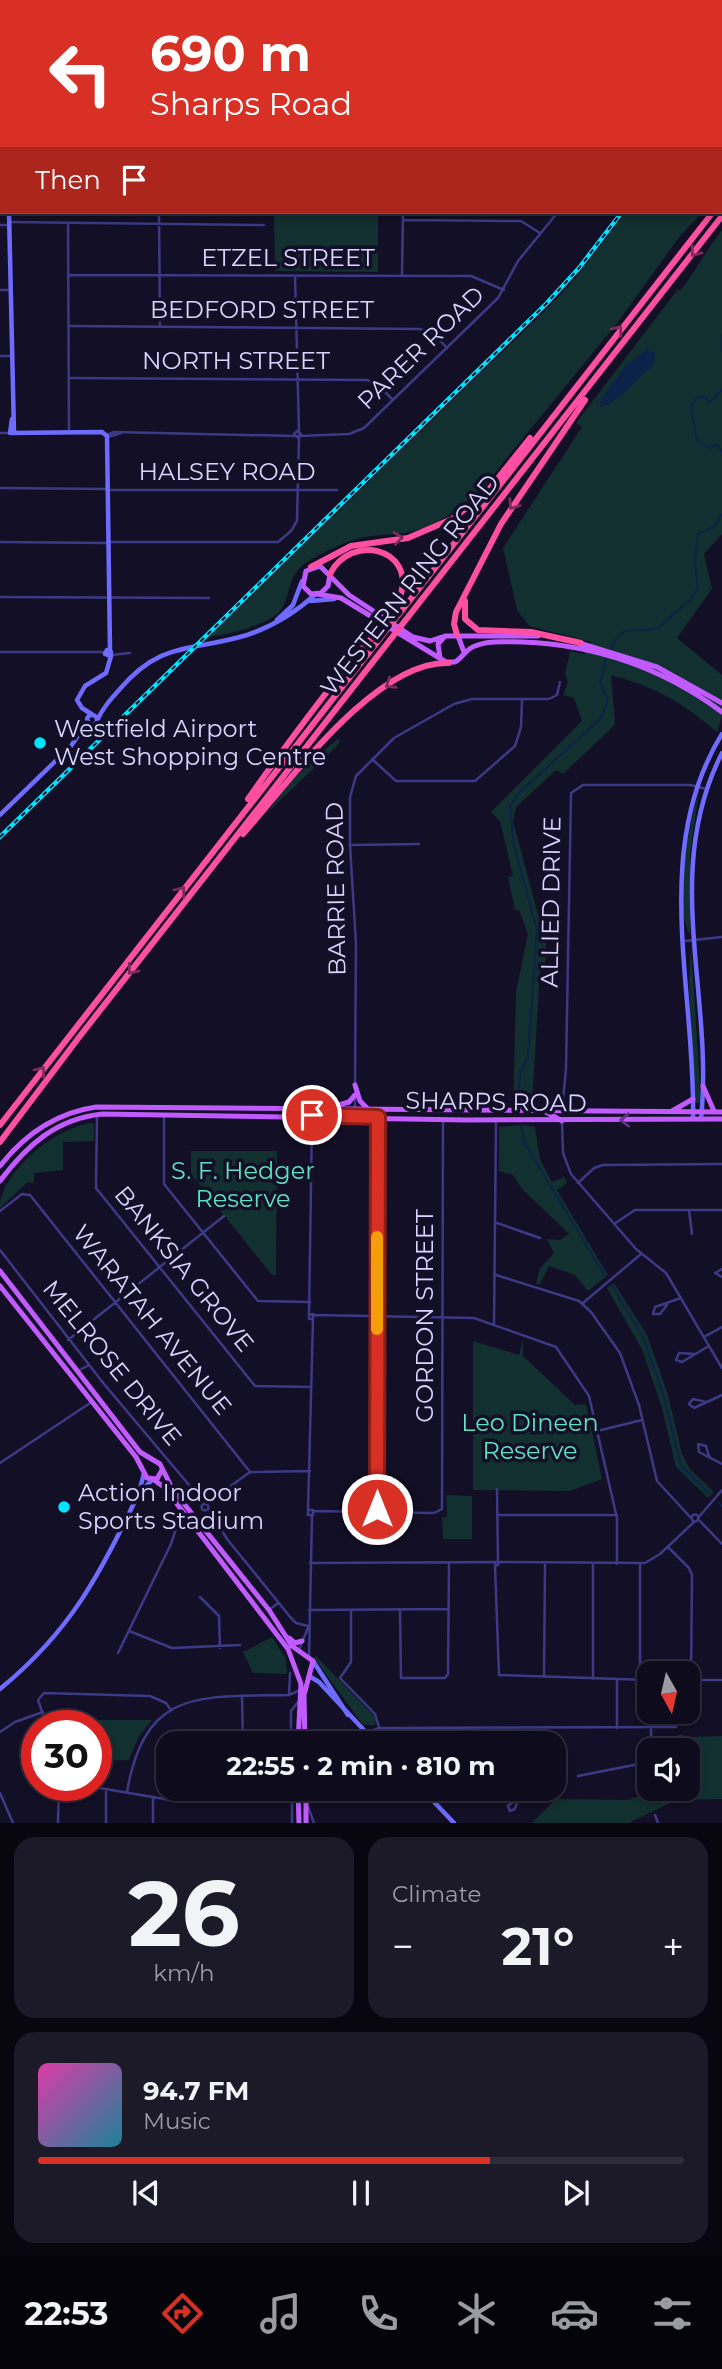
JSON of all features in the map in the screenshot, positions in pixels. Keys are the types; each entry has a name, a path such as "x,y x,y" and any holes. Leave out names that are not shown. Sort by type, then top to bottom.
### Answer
{"highway":[{"name":"WESTERN RING ROAD","path":"0,1125 711,214"},
{"name":"WESTERN RING ROAD","path":"0,1142 204,877 668,289 722,216"},
{"path":"457,636 454,624 456,612 500,524 564,428 668,289"},
{"path":"312,567 351,546 421,534 461,514 486,493 576,384"},
{"path":"211,853 303,724 393,611 402,592 402,579 397,566 376,550 351,553 336,564 330,574"},
{"path":"482,561 463,609 465,619 472,628 485,631 531,632 585,646"},
{"path":"204,877 297,769 362,705 417,668 445,662"}],"main road":[{"path":"376,616 332,595 307,591 302,579 312,567 320,566 345,592 376,616 445,662 458,661 471,648 489,643 585,646"},
{"path":"317,594 327,588 330,574"},
{"path":"407,637 422,641 457,636 520,635 585,646 667,672 722,703"},
{"path":"457,636 464,648 463,655"},
{"path":"442,637 437,648 445,662"},
{"path":"626,658 675,682 722,712"},
{"path":"355,1085 360,1101 369,1109"},
{"path":"703,1086 707,1101 715,1112"},
{"path":"318,1108 349,1102 355,1095"},
{"path":"669,1112 693,1099"},
{"name":"SHARPS ROAD","path":"0,1166 33,1132 67,1114 96,1107 722,1112"},
{"path":"294,1107 312,1115"},
{"path":"466,1112 467,1120"},
{"path":"546,1112 562,1121"},
{"name":"SHARPS ROAD","path":"0,1181 37,1139 69,1121 97,1114 312,1115 562,1121 722,1119"},
{"path":"33,1132 37,1139"},
{"name":"MELROSE DRIVE","path":"0,1271 140,1452 152,1461"},
{"name":"MELROSE DRIVE","path":"0,1286 92,1402 143,1472"},
{"path":"30,1323 36,1318"},
{"path":"152,1461 160,1464 162,1470 159,1478 153,1480 143,1472 152,1461"},
{"name":"MELROSE DRIVE","path":"162,1470 197,1521 298,1651"},
{"name":"MELROSE DRIVE","path":"153,1480 164,1488 281,1638 293,1665 293,1672 303,1688"},
{"path":"219,1561 225,1556"},
{"path":"286,1636 295,1643 302,1641"},
{"path":"293,1665 298,1651 311,1659 309,1676 298,1700 298,1731"},
{"path":"293,1672 309,1676"},
{"path":"303,1688 305,1731"},
{"path":"299,1801 299,1823"},
{"path":"306,1801 306,1823"}],"street":[{"path":"9,214 12,433"},
{"path":"159,214 160,327"},
{"path":"402,276 403,214"},
{"name":"PARER ROAD","path":"107,436 121,433 357,432 447,348 503,290 517,264 556,214"},
{"path":"403,220 521,221 541,233"},
{"path":"68,223 71,433"},
{"path":"0,225 264,225"},
{"name":"ETZEL STREET","path":"69,275 476,277 503,290"},
{"path":"0,542 276,543 296,523 298,490 295,276"},
{"path":"0,290 10,290"},
{"name":"BEDFORD STREET","path":"70,326 426,330 447,348"},
{"path":"0,356 11,356"},
{"name":"NORTH STREET","path":"70,378 370,380 393,400"},
{"path":"0,433 93,433 107,436 108,666 104,675 83,689 77,702 88,720 95,723"},
{"name":"HALSEY ROAD","path":"0,488 337,490"},
{"path":"274,623 293,605 302,579"},
{"path":"83,729 95,723 101,712 140,667 172,650 251,634 274,623 317,594"},
{"path":"0,597 209,598"},
{"path":"308,601 331,599 348,602"},
{"path":"0,652 130,653"},
{"name":"BARRIE ROAD","path":"355,1117 356,944 350,845 352,786 372,759 394,738 454,704 472,699 550,699 557,695 560,682"},
{"path":"372,759 396,781 475,782 515,746 521,727 522,700"},
{"path":"82,708 93,715 95,723"},
{"path":"0,815 68,749 88,720 101,712"},
{"path":"693,1119 681,862 686,825 697,786 722,734"},
{"path":"701,1119 703,1086 691,857 695,826 706,789 722,753"},
{"name":"ALLIED DRIVE","path":"555,1112 563,1098 566,1066 571,793 583,785 697,786"},
{"path":"697,786 706,789"},
{"path":"350,845 419,844"},
{"path":"685,941 722,937"},
{"name":"ALLIED DRIVE","path":"563,1098 569,1112"},
{"name":"BANKSIA GROVE","path":"97,1114 96,1188 255,1386 310,1387"},
{"path":"164,1114 164,1184 259,1301 310,1303"},
{"path":"294,1115 304,1119 311,1141"},
{"path":"312,1115 311,1513 308,1627 311,1659 348,1715"},
{"path":"311,1513 377,1513 378,1117"},
{"name":"GORDON STREET","path":"377,1513 440,1512 443,1119"},
{"path":"494,1325 496,1119"},
{"path":"562,1121 565,1161 577,1183 641,1254 666,1273 722,1368"},
{"path":"577,1183 594,1168 603,1165 722,1164"},
{"name":"WARATAH AVENUE","path":"0,1211 25,1193 250,1472"},
{"path":"614,1224 635,1210 722,1210"},
{"path":"690,1210 692,1234"},
{"path":"68,1340 224,1216"},
{"path":"496,1223 540,1238"},
{"name":"MELROSE DRIVE","path":"0,1250 68,1340 198,1497 278,1603 296,1623 308,1627"},
{"path":"583,1303 641,1254"},
{"path":"722,1269 715,1273 722,1276"},
{"path":"496,1275 583,1303 620,1353 643,1420 657,1481 722,1544"},
{"path":"667,1306 681,1297"},
{"path":"312,1317 474,1318 547,1342 559,1350 588,1392 617,1515 617,1564"},
{"path":"704,1337 722,1327"},
{"path":"694,1354 679,1353 676,1360 682,1362 709,1346"},
{"path":"78,1371 90,1367"},
{"path":"83,1377 90,1367"},
{"path":"706,1402 722,1395"},
{"path":"0,1464 98,1397"},
{"path":"597,1431 643,1420"},
{"path":"709,1456 722,1464"},
{"path":"197,1521 205,1507 250,1472 310,1471"},
{"path":"0,1689 46,1648 74,1615 98,1576 139,1493 143,1472"},
{"path":"139,1493 153,1480"},
{"path":"497,1489 497,1674 637,1679"},
{"path":"310,1563 640,1563 653,1559 667,1547 722,1490"},
{"path":"189,1510 205,1507"},
{"path":"118,1653 178,1527 181,1513"},
{"path":"497,1515 617,1515"},
{"path":"178,1527 190,1524"},
{"path":"667,1547 689,1568 692,1575 690,1661"},
{"path":"400,1610 401,1678 447,1676 449,1563"},
{"path":"640,1563 640,1661"},
{"path":"544,1676 545,1564"},
{"path":"593,1564 593,1679"},
{"path":"200,1597 219,1616 220,1648"},
{"path":"269,1611 278,1603"},
{"path":"309,1610 448,1609"},
{"path":"351,1610 351,1662 340,1677 375,1714 379,1728"},
{"path":"298,1651 308,1627"},
{"path":"129,1631 164,1647 220,1648 240,1645"},
{"path":"289,1695 293,1672"},
{"path":"309,1676 323,1686 364,1731"},
{"path":"617,1680 617,1728"},
{"path":"700,1680 722,1680"},
{"path":"127,1792 141,1743 153,1726 171,1710 204,1697 289,1695 313,1684 323,1686"},
{"path":"42,1710 39,1697 44,1693 150,1696 166,1703 171,1710"},
{"path":"289,1695 298,1700 291,1711 291,1731"},
{"path":"242,1696 243,1731"},
{"path":"0,1732 9,1724 21,1720"},
{"path":"371,1731 379,1728 676,1727"},
{"path":"651,1728 651,1738"},
{"path":"578,1776 637,1764"},
{"path":"112,1790 156,1798"},
{"path":"0,1793 13,1823"},
{"path":"153,1797 153,1823"},
{"path":"58,1823 59,1801"},
{"path":"106,1801 106,1823"},
{"path":"292,1801 292,1823"},
{"path":"306,1801 314,1823"},
{"path":"432,1801 454,1823"},
{"path":"292,1813 299,1823"},
{"path":"654,1815 658,1823"}],"green space":[{"path":"274,214 378,214 378,272 275,271"},
{"path":"624,214 701,214 680,236 618,322 485,485 469,500 424,528 359,538 316,557 298,570 277,614 249,628 209,637 549,307 574,280"},
{"path":"722,230 722,534 704,554 712,589 677,638 722,675 722,716 717,732 667,697 641,684 611,675 615,725 563,774 556,770 516,807 513,821 539,918 547,919 545,969 540,970 532,1105 513,1107 516,992 528,934 519,910 515,910 508,877 513,876 500,821 491,812 582,721 574,698 563,695 568,682 565,674 570,651 584,654 591,642 529,626 517,610 503,548 582,427 576,423 678,289 680,291"},
{"path":"337,739 340,740 338,745 266,814 288,783"},
{"path":"699,790 690,854 690,935 682,903 682,884 687,843"},
{"path":"691,946 701,1103 695,1103 689,983"},
{"path":"94,1123 94,1141 63,1142 63,1170 34,1173 34,1183 28,1182 0,1208 10,1180 34,1152 65,1132 80,1125"},
{"path":"499,1127 535,1127 540,1159 552,1182 564,1177 567,1183 557,1190 608,1275 588,1291 575,1275 549,1266 540,1284 536,1284 540,1268 554,1253 547,1239 560,1240 569,1234 522,1189 513,1175 499,1171"},
{"name":"S. F. Hedger Reserve","path":"191,1151 277,1151 276,1275 272,1275 191,1174"},
{"path":"614,1283 647,1335 668,1395 682,1454 690,1469 714,1492 708,1498 676,1467 662,1408 642,1349 607,1288"},
{"name":"Leo Dineen Reserve","path":"523,1340 523,1356 575,1405 586,1404 602,1479 570,1491 473,1490 473,1341 519,1355"},
{"path":"446,1495 472,1496 472,1539 443,1539 442,1517 447,1517"},
{"path":"272,1637 286,1659 287,1674 253,1673 243,1652"},
{"path":"316,1656 376,1718 375,1725 363,1725 314,1658"},
{"path":"112,1720 152,1720 138,1738 129,1760 112,1761"},
{"path":"722,1736 722,1799 700,1799 700,1738 676,1738"},
{"path":"637,1797 637,1801 674,1801 629,1823 532,1823 554,1801 628,1800"}],"water":[{"path":"647,349 655,353 654,365 621,395 600,407 600,401 625,366"}],"waterway":[{"path":"722,336 722,351"},
{"path":"722,390 710,402 703,396 697,398 691,407 697,441 709,448 717,444 722,452"},
{"path":"610,650 625,631 658,628 691,599 698,589 695,561 698,534 714,527 722,514"},
{"path":"518,1104 520,1072 528,1057 537,931 514,845 510,806 520,792 601,718 608,700 600,683 606,659"},
{"path":"521,1125 524,1142 605,1276"},
{"path":"612,1286 643,1337 663,1394 681,1466 710,1494"},
{"path":"718,1502 722,1506"}],"railway":[{"path":"0,837 546,304 579,268 620,214"}],"slow traffic":[{"path":"377,1237 377,1329"}],"place":[{"name":"Westfield Airport West Shopping Centre","path":"40,743"},
{"name":"Action Indoor Sports Stadium","path":"64,1507"}],"route":[{"path":"312,1115 378,1117 377,1509"}]}
